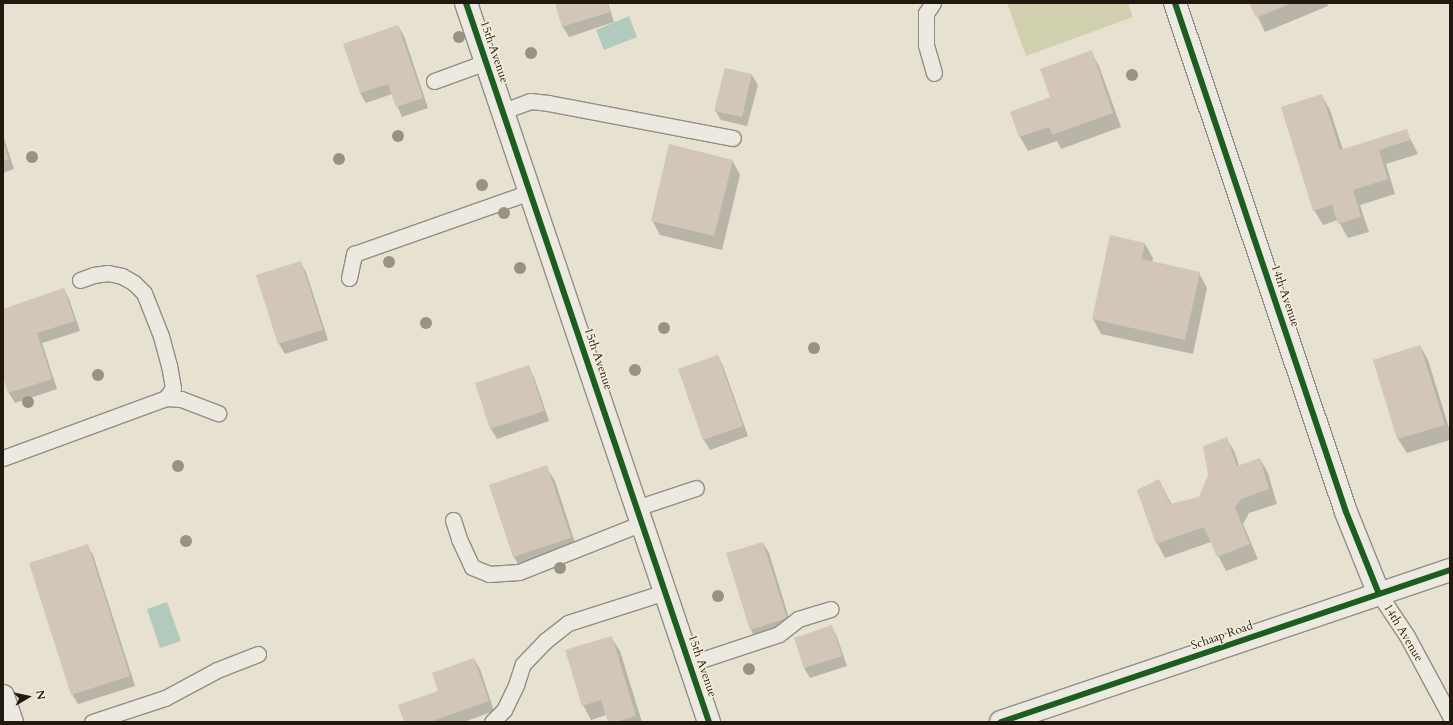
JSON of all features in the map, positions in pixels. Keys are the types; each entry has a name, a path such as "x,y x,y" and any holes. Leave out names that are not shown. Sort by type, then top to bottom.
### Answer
{"street":[{"name":"15th Avenue","path":"466,3 709,722"},
{"name":"14th Avenue","path":"1175,3 1346,512 1379,594"},
{"name":"Schaap Road","path":"1001,722 1450,570"},
{"path":"3,696 12,722"}],"lane":[{"path":"933,3 926,14 926,45 934,73"},
{"path":"434,81 486,62"},
{"path":"503,111 530,101 548,103 733,138"},
{"path":"349,278 354,254 530,192"},
{"path":"80,280 94,275 108,273 122,276 134,283 144,292 169,365 173,388 166,398"},
{"path":"3,458 166,398 181,399 218,413"},
{"path":"453,520 459,539 472,567 489,574 519,572 696,488"},
{"path":"492,722 504,710 516,685 523,664 545,641 568,623 665,592"},
{"name":"14th Avenue","path":"1379,594 1406,636 1450,716"},
{"path":"689,664 778,634 798,619 830,609"},
{"path":"92,722 165,698 217,670 258,654"}],"shaded area":[{"path":"1007,3 1128,3 1133,17 1026,56"},
{"path":"629,16 637,37 604,50 596,30"},
{"path":"167,602 181,641 160,648 147,609"}],"building":[{"path":"555,3 607,3 610,12 562,27"},
{"path":"1249,3 1292,3 1256,18"},
{"path":"398,25 423,98 396,107 388,84 360,93 343,44"},
{"path":"1092,50 1113,113 1052,135 1049,127 1019,137 1010,112 1050,97 1040,69"},
{"path":"725,68 752,74 742,117 714,111"},
{"path":"1322,94 1340,150 1407,129 1410,140 1379,150 1388,179 1353,190 1361,217 1338,224 1332,205 1313,211 1281,107"},
{"path":"3,142 9,159 3,161"},
{"path":"669,144 733,160 714,236 651,221"},
{"path":"1110,235 1145,243 1142,259 1200,272 1185,340 1092,319"},
{"path":"301,261 323,330 278,344 256,275"},
{"path":"64,288 75,321 37,333 52,379 8,393 3,377 3,309"},
{"path":"1420,345 1445,425 1397,439 1373,360"},
{"path":"718,355 743,426 703,440 678,369"},
{"path":"529,365 544,411 490,429 475,383"},
{"path":"1227,437 1237,466 1260,458 1269,489 1241,499 1235,508 1250,544 1217,557 1204,527 1156,544 1137,490 1159,479 1170,504 1199,497 1208,475 1203,446"},
{"path":"547,465 571,538 513,557 489,485"},
{"path":"763,542 787,618 750,630 726,553"},
{"path":"88,544 130,676 71,695 29,563"},
{"path":"832,625 842,656 804,668 794,638"},
{"path":"612,636 636,716 616,722 608,722 601,700 582,706 565,650"},
{"path":"474,658 489,701 430,722 404,722 398,705 438,691 432,673"}],"cycle path":[{"path":"466,3 709,722"},
{"path":"1175,3 1346,512 1379,594"},
{"path":"1001,722 1450,570"}]}
